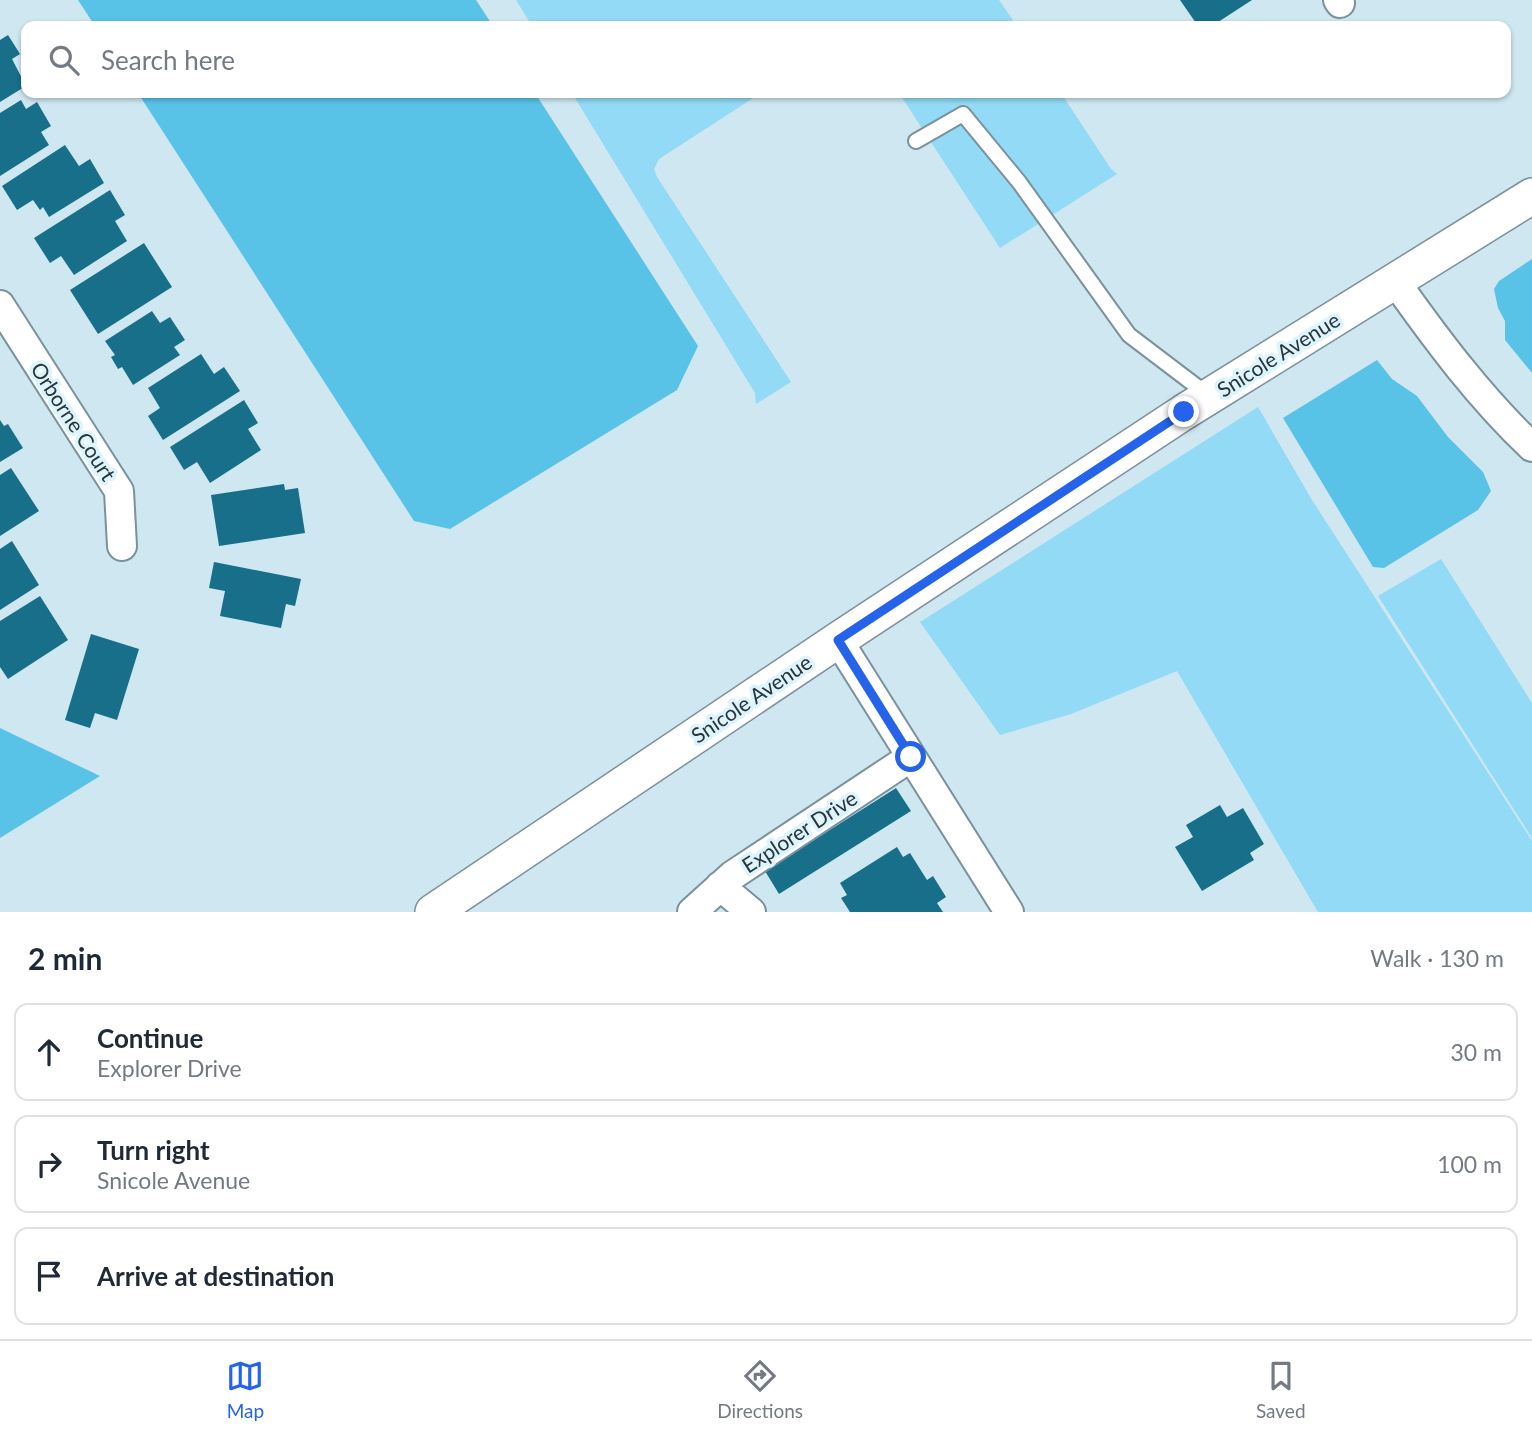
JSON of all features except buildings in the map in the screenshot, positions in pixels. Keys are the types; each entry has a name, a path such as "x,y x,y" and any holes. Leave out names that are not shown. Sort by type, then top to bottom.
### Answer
{"street":[{"name":"Snicole Avenue","path":"433,912 838,640 1209,396 1532,196"},
{"path":"1395,281 1440,344 1532,447"},
{"name":"Orborne Court","path":"0,305 119,491 122,546"},
{"path":"838,640 1009,912"},
{"name":"Explorer Drive","path":"692,912 733,875 911,757"},
{"path":"720,886 751,912"}],"lane":[{"path":"916,141 963,114 1019,182 1129,335 1209,396"}],"shaded area":[{"path":"78,0 476,0 490,21 92,21"},
{"path":"516,0 999,0 1014,21 529,21"},
{"path":"141,98 538,98 698,346 677,390 450,529 414,521"},
{"path":"575,98 753,98 659,159 654,169 791,382 756,404 755,393"},
{"path":"902,98 1064,98 1117,174 1000,248"},
{"path":"1532,259 1532,373 1505,340 1505,321 1498,308 1494,289 1499,281"},
{"path":"1377,360 1392,379 1417,396 1448,437 1483,472 1491,491 1478,510 1384,568 1373,567 1283,418"},
{"path":"1258,407 1312,500 1532,841 1532,912 1318,912 1177,671 1071,714 1000,735 920,622"},
{"path":"1441,559 1532,703 1532,838 1378,596"},
{"path":"0,728 100,776 0,838"}],"route":[{"path":"911,757 838,640 1184,412"}]}
